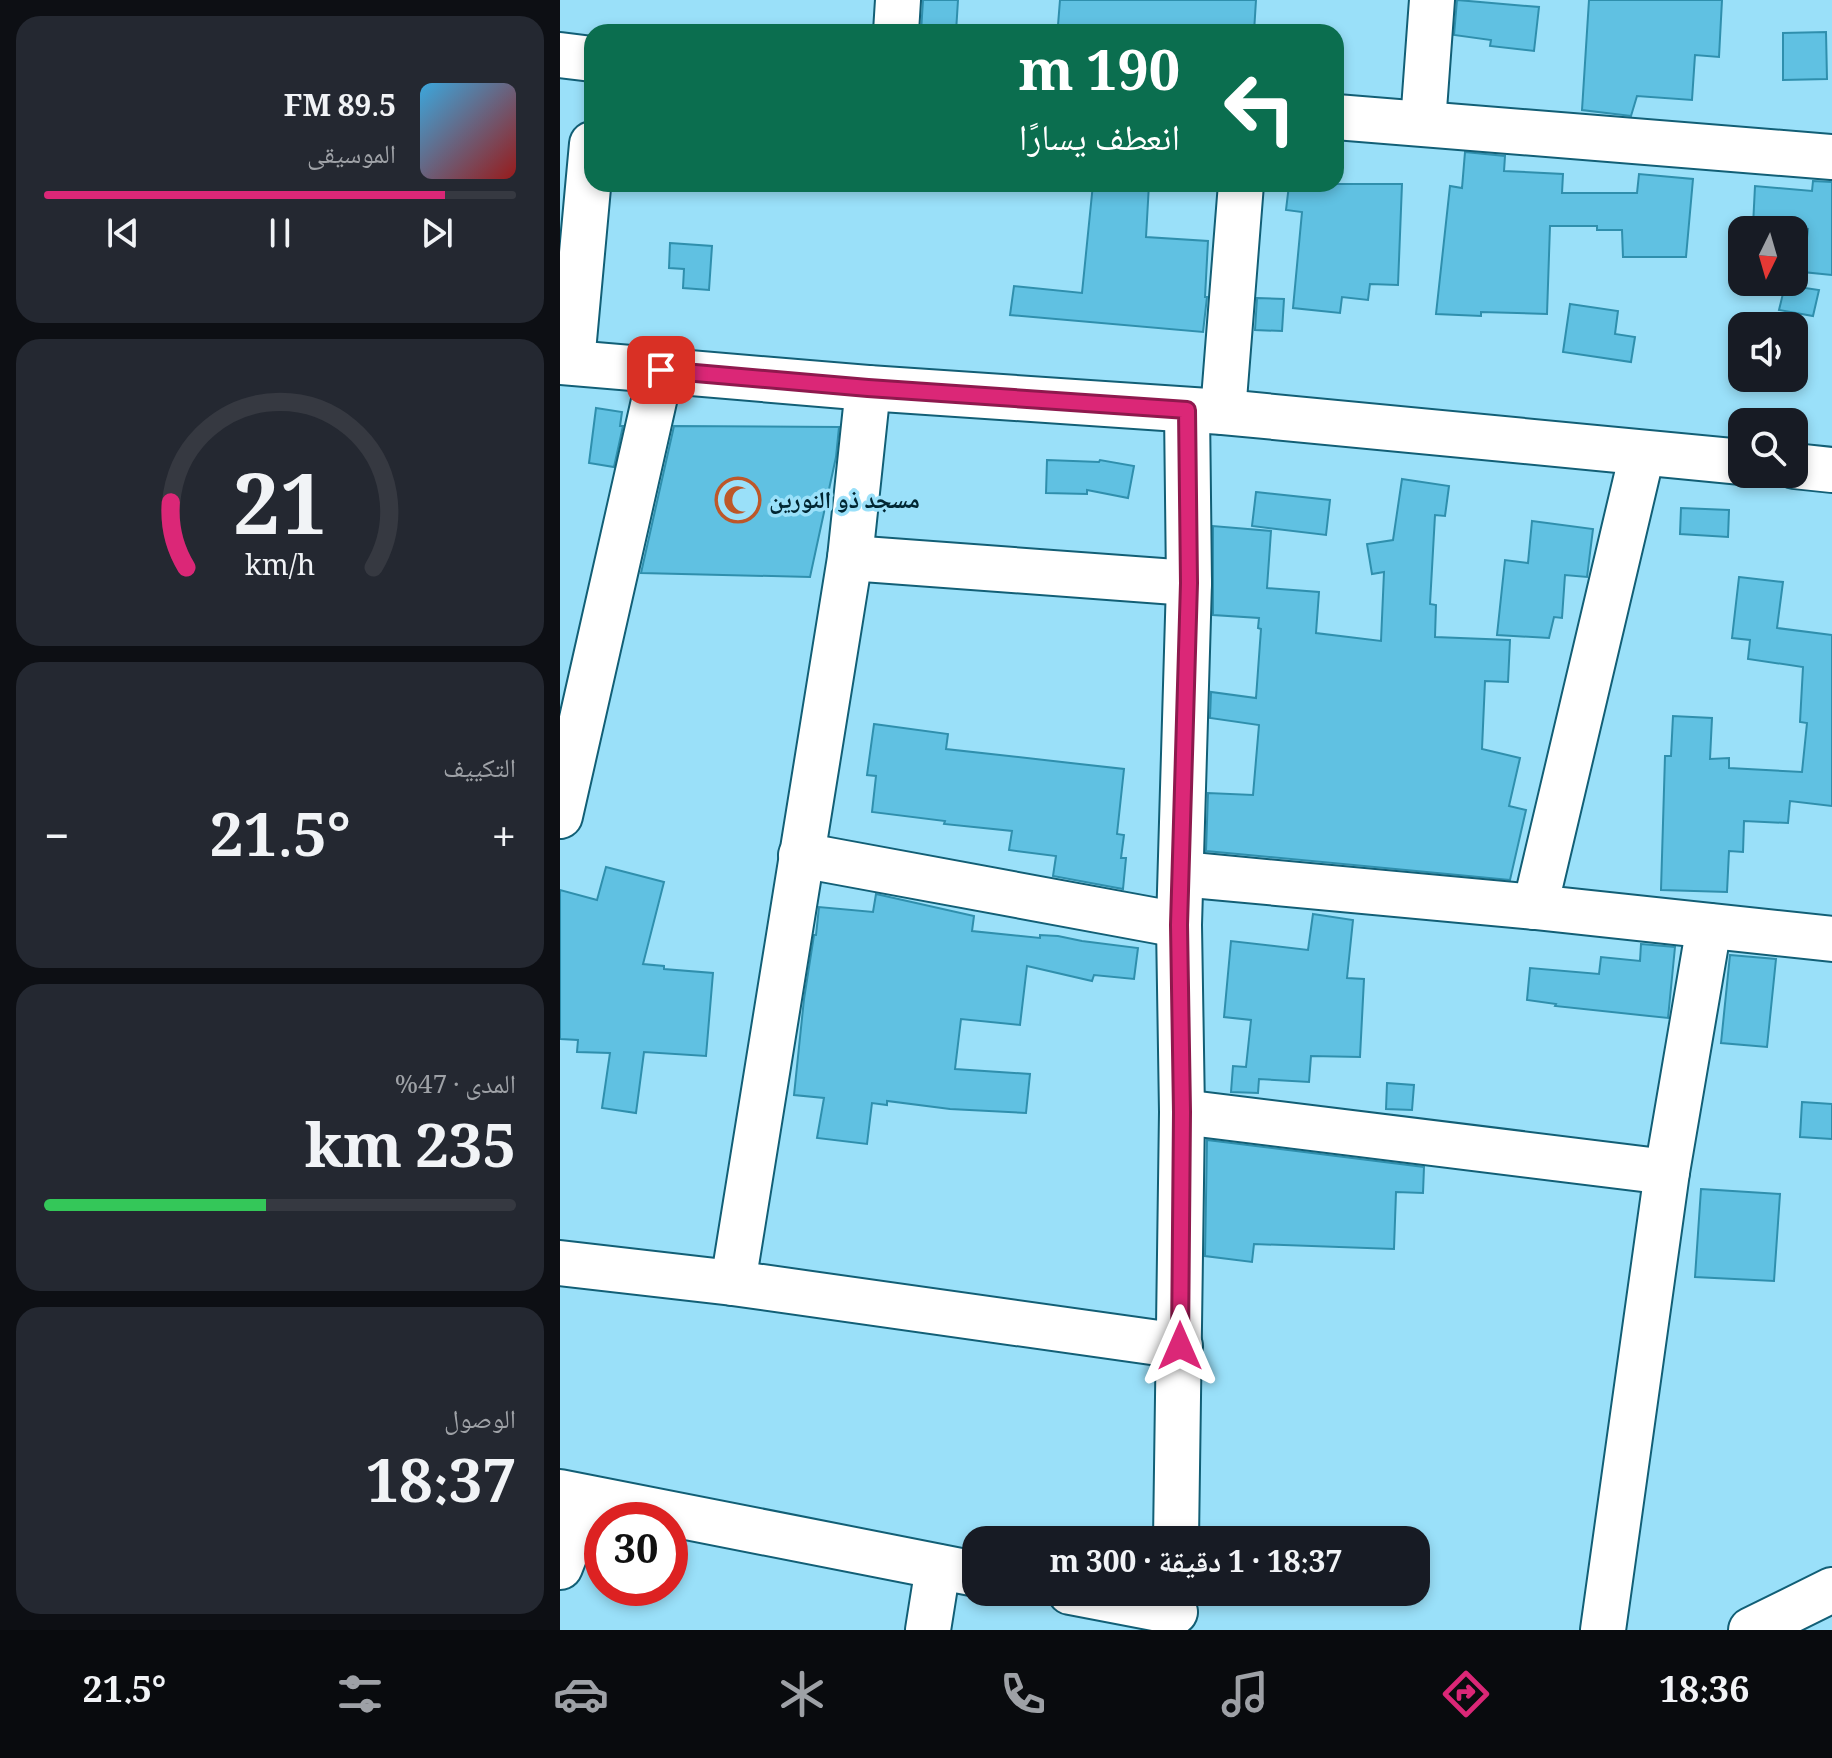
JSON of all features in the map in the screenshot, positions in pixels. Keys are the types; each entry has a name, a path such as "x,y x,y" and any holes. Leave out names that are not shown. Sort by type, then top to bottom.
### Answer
{"street":[{"path":"896,24 898,0"},
{"path":"1423,123 1432,0"},
{"path":"560,55 584,58"},
{"path":"1344,118 1832,157"},
{"path":"586,192 566,362 868,388 1205,411 1728,461"},
{"path":"1176,1526 1182,1112 1179,925 1189,583 1205,411 1240,192"},
{"path":"560,816 661,370"},
{"path":"733,1283 850,558 868,388"},
{"path":"1535,907 1642,454"},
{"path":"1808,467 1832,470"},
{"path":"850,558 1189,583"},
{"path":"801,855 1179,925"},
{"path":"1181,874 1832,939"},
{"path":"1603,1630 1667,1172 1709,926"},
{"path":"1182,1112 1667,1172"},
{"path":"560,1263 733,1283 1180,1346"},
{"path":"560,1567 574,1495 957,1570 928,1630"},
{"path":"1751,1630 1832,1590"},
{"path":"1147,1606 1175,1611"}],"building":[{"path":"923,0 958,0 956,24 922,24"},
{"path":"1060,0 1256,0 1254,24 1058,24"},
{"path":"1457,0 1539,7 1534,51 1490,46 1491,40 1454,35"},
{"path":"1589,0 1722,0 1719,57 1695,55 1692,100 1637,96 1631,116 1582,110"},
{"path":"1826,32 1827,79 1783,80 1783,33"},
{"path":"1465,152 1505,156 1504,171 1563,174 1562,193 1637,193 1639,174 1693,179 1686,257 1623,257 1622,230 1597,230 1597,226 1550,226 1547,314 1436,314 1450,186 1462,188"},
{"path":"1813,181 1832,182 1832,275 1808,273 1808,216 1754,216 1755,186 1812,191"},
{"path":"1344,184 1402,184 1398,285 1370,284 1368,300 1342,297 1340,313 1293,308 1302,212 1286,210 1288,192 1344,192"},
{"path":"1092,192 1149,192 1146,237 1208,241 1203,332 1010,315 1014,286 1082,293"},
{"path":"670,243 712,246 709,290 683,288 684,269 669,268"},
{"path":"1808,288 1819,290 1813,316 1808,315 1808,312 1779,310 1782,296 1808,296"},
{"path":"1257,298 1284,299 1282,331 1255,330"},
{"path":"1570,304 1618,311 1615,334 1635,337 1631,362 1563,352"},
{"path":"596,408 622,412 620,426 623,426 614,467 589,463"},
{"name":"مسجد ذو النورين","path":"674,426 839,427 836,457 810,577 641,573"},
{"path":"1047,460 1100,460 1134,466 1128,498 1087,490 1087,494 1046,493"},
{"path":"1402,479 1449,486 1445,516 1435,515 1430,604 1436,605 1435,637 1510,640 1508,682 1485,681 1482,749 1520,758 1509,806 1526,810 1510,880 1206,851 1208,793 1253,795 1259,725 1210,718 1211,692 1256,698 1261,629 1258,628 1259,618 1213,615 1213,526 1271,531 1267,588 1319,592 1316,633 1381,641 1384,572 1372,574 1367,544 1393,540"},
{"path":"1256,492 1330,500 1326,535 1252,526"},
{"path":"1681,508 1729,510 1728,537 1680,534"},
{"path":"1532,521 1593,529 1587,577 1565,575 1562,618 1554,617 1549,638 1497,635 1505,560 1528,563"},
{"path":"1739,577 1783,582 1777,628 1832,635 1832,806 1790,801 1788,823 1744,821 1743,852 1729,851 1727,892 1661,890 1665,756 1671,756 1673,716 1712,718 1710,759 1729,758 1729,768 1802,772 1807,723 1800,722 1803,667 1748,659 1750,640 1732,638"},
{"path":"874,724 948,734 946,749 1124,769 1117,834 1124,835 1121,858 1126,858 1123,889 1053,876 1056,856 1009,850 1012,831 872,812 876,776 867,775"},
{"path":"606,867 664,882 643,964 713,973 706,1056 644,1052 636,1113 602,1108 610,1053 577,1052 578,1040 560,1039 560,890 597,900"},
{"path":"876,894 974,916 972,931 1040,938 1040,935 1058,936 1138,948 1134,979 1094,975 1092,981 1027,966 1020,1025 961,1019 955,1069 1030,1074 1026,1113 950,1109 887,1101 887,1105 872,1103 867,1144 817,1138 824,1098 794,1095 804,999 819,907 873,912"},
{"path":"1313,914 1353,920 1347,978 1364,979 1360,1057 1311,1056 1309,1082 1259,1079 1258,1093 1231,1092 1233,1066 1246,1067 1251,1020 1224,1017 1231,941 1308,950"},
{"path":"1641,944 1675,947 1668,1018 1555,1006 1527,1000 1530,968 1599,974 1601,957 1640,961"},
{"path":"1730,955 1776,959 1767,1047 1721,1043"},
{"path":"1387,1083 1414,1085 1412,1110 1386,1109"},
{"path":"1802,1102 1832,1104 1832,1139 1800,1137"},
{"path":"1207,1140 1424,1167 1423,1193 1396,1192 1394,1249 1254,1244 1252,1262 1205,1256"},
{"path":"1701,1189 1780,1194 1774,1281 1695,1277"}],"place":[{"name":"مسجد ذو النورين","path":"738,500"}],"route":[{"path":"661,370 1187,410 1189,583 1179,925 1182,1112 1180,1346"}]}
